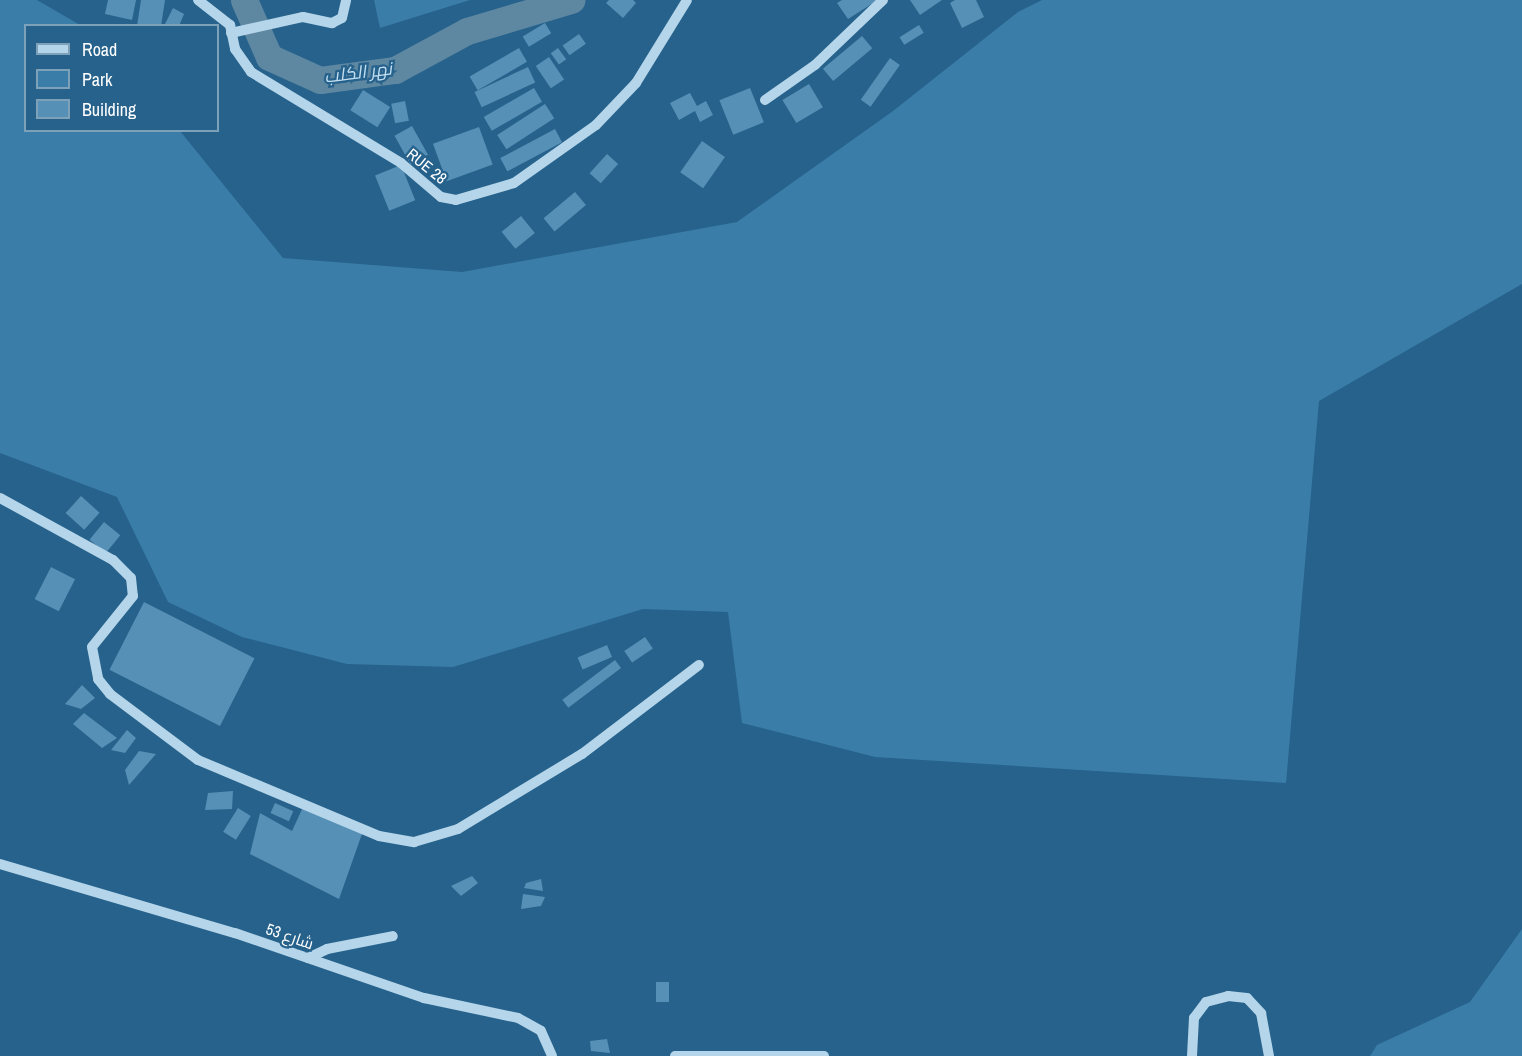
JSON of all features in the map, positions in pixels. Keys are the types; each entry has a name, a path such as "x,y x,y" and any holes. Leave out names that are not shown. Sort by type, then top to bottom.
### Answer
{"street":[{"name":"RUE 28","path":"198,0 220,15 250,72 401,163 441,197 456,200 514,183 596,125 636,83 687,0"},
{"path":"231,33 312,18 332,23 342,18 346,0"},
{"path":"765,100 814,65 883,0"},
{"path":"0,498 113,560 131,578 133,596 92,647 98,679 110,694 198,760 379,836 414,842 458,829 582,754 699,665"},
{"name":"شارع 53","path":"0,864 308,958 424,998 531,1023 549,1042 552,1056"},
{"path":"308,958 327,949 393,936"},
{"path":"1192,1056 1194,1018 1206,1002 1228,996 1247,998 1261,1013 1269,1056"},
{"path":"675,1056 824,1056"}],"green space":[{"path":"0,0 37,0 78,24 24,24 24,132 181,132 283,258 462,272 737,222 893,111 1018,12 1042,0 1522,0 1522,284 1319,401 1286,783 875,757 742,723 728,612 643,609 453,667 347,664 242,637 168,602 117,497 0,453"},
{"path":"374,0 470,0 380,28"},
{"path":"1522,929 1522,1056 1370,1056 1377,1045 1470,1002"}],"building":[{"path":"108,0 136,0 132,20 105,14"},
{"path":"141,0 165,0 161,24 137,24"},
{"path":"609,0 633,0 636,3 623,18 606,3"},
{"path":"842,0 878,0 848,19 837,3"},
{"path":"910,0 942,0 920,15"},
{"path":"955,0 976,0 984,17 962,28 950,3"},
{"path":"173,8 184,14 180,24 165,24"},
{"path":"545,23 551,33 529,47 523,36"},
{"path":"919,25 924,33 904,45 899,37"},
{"path":"579,34 586,44 569,55 563,45"},
{"path":"862,36 872,48 833,81 823,69"},
{"path":"519,48 527,62 478,90 470,76"},
{"path":"558,48 566,59 559,65 551,53"},
{"path":"549,57 564,79 551,88 536,66"},
{"path":"890,58 900,65 871,107 861,100"},
{"path":"528,67 535,82 482,107 475,92"},
{"path":"809,84 823,107 796,123 782,100"},
{"path":"534,88 542,102 492,131 484,117"},
{"path":"750,88 764,122 733,135 719,100"},
{"path":"363,90 390,107 377,127 350,110"},
{"path":"690,93 697,106 706,101 713,115 700,122 695,111 679,120 670,103"},
{"path":"405,101 409,121 395,123 391,104"},
{"path":"545,104 554,118 506,149 497,135"},
{"path":"412,126 428,155 411,165 395,136"},
{"path":"479,127 493,165 447,181 433,144"},
{"path":"555,129 562,142 507,171 500,158"},
{"path":"702,141 725,157 703,188 680,172"},
{"path":"607,154 618,164 601,183 590,173"},
{"path":"401,165 415,200 389,211 375,175"},
{"path":"575,192 586,205 555,231 544,218"},
{"path":"521,216 535,233 515,249 502,232"},
{"path":"81,496 100,513 84,530 66,513"},
{"path":"104,522 120,535 106,553 90,540"},
{"path":"51,567 75,579 59,611 35,599"},
{"path":"144,602 254,658 220,726 109,670"},
{"path":"645,637 653,649 632,663 624,651"},
{"path":"607,645 612,657 583,669 578,658"},
{"path":"615,660 621,668 568,708 562,700"},
{"path":"82,685 95,698 81,709 65,704"},
{"path":"84,713 117,738 102,748 73,724"},
{"path":"127,730 136,738 125,753 111,750"},
{"path":"139,751 156,754 129,785 125,770"},
{"path":"233,791 232,809 205,810 208,793"},
{"path":"275,803 293,811 289,821 271,813"},
{"path":"303,807 363,831 339,899 250,854 260,813 292,831"},
{"path":"238,808 251,816 236,840 223,832"},
{"path":"472,876 478,883 461,896 451,886"},
{"path":"541,879 543,891 524,888 526,883"},
{"path":"523,894 545,897 541,906 521,909"},
{"path":"656,982 669,982 669,1002 656,1002"},
{"path":"607,1039 610,1053 591,1051 590,1041"}],"waterway":[{"name":"نهر الكلب","path":"244,0 269,57 320,80 395,70 467,31 571,0"}]}
